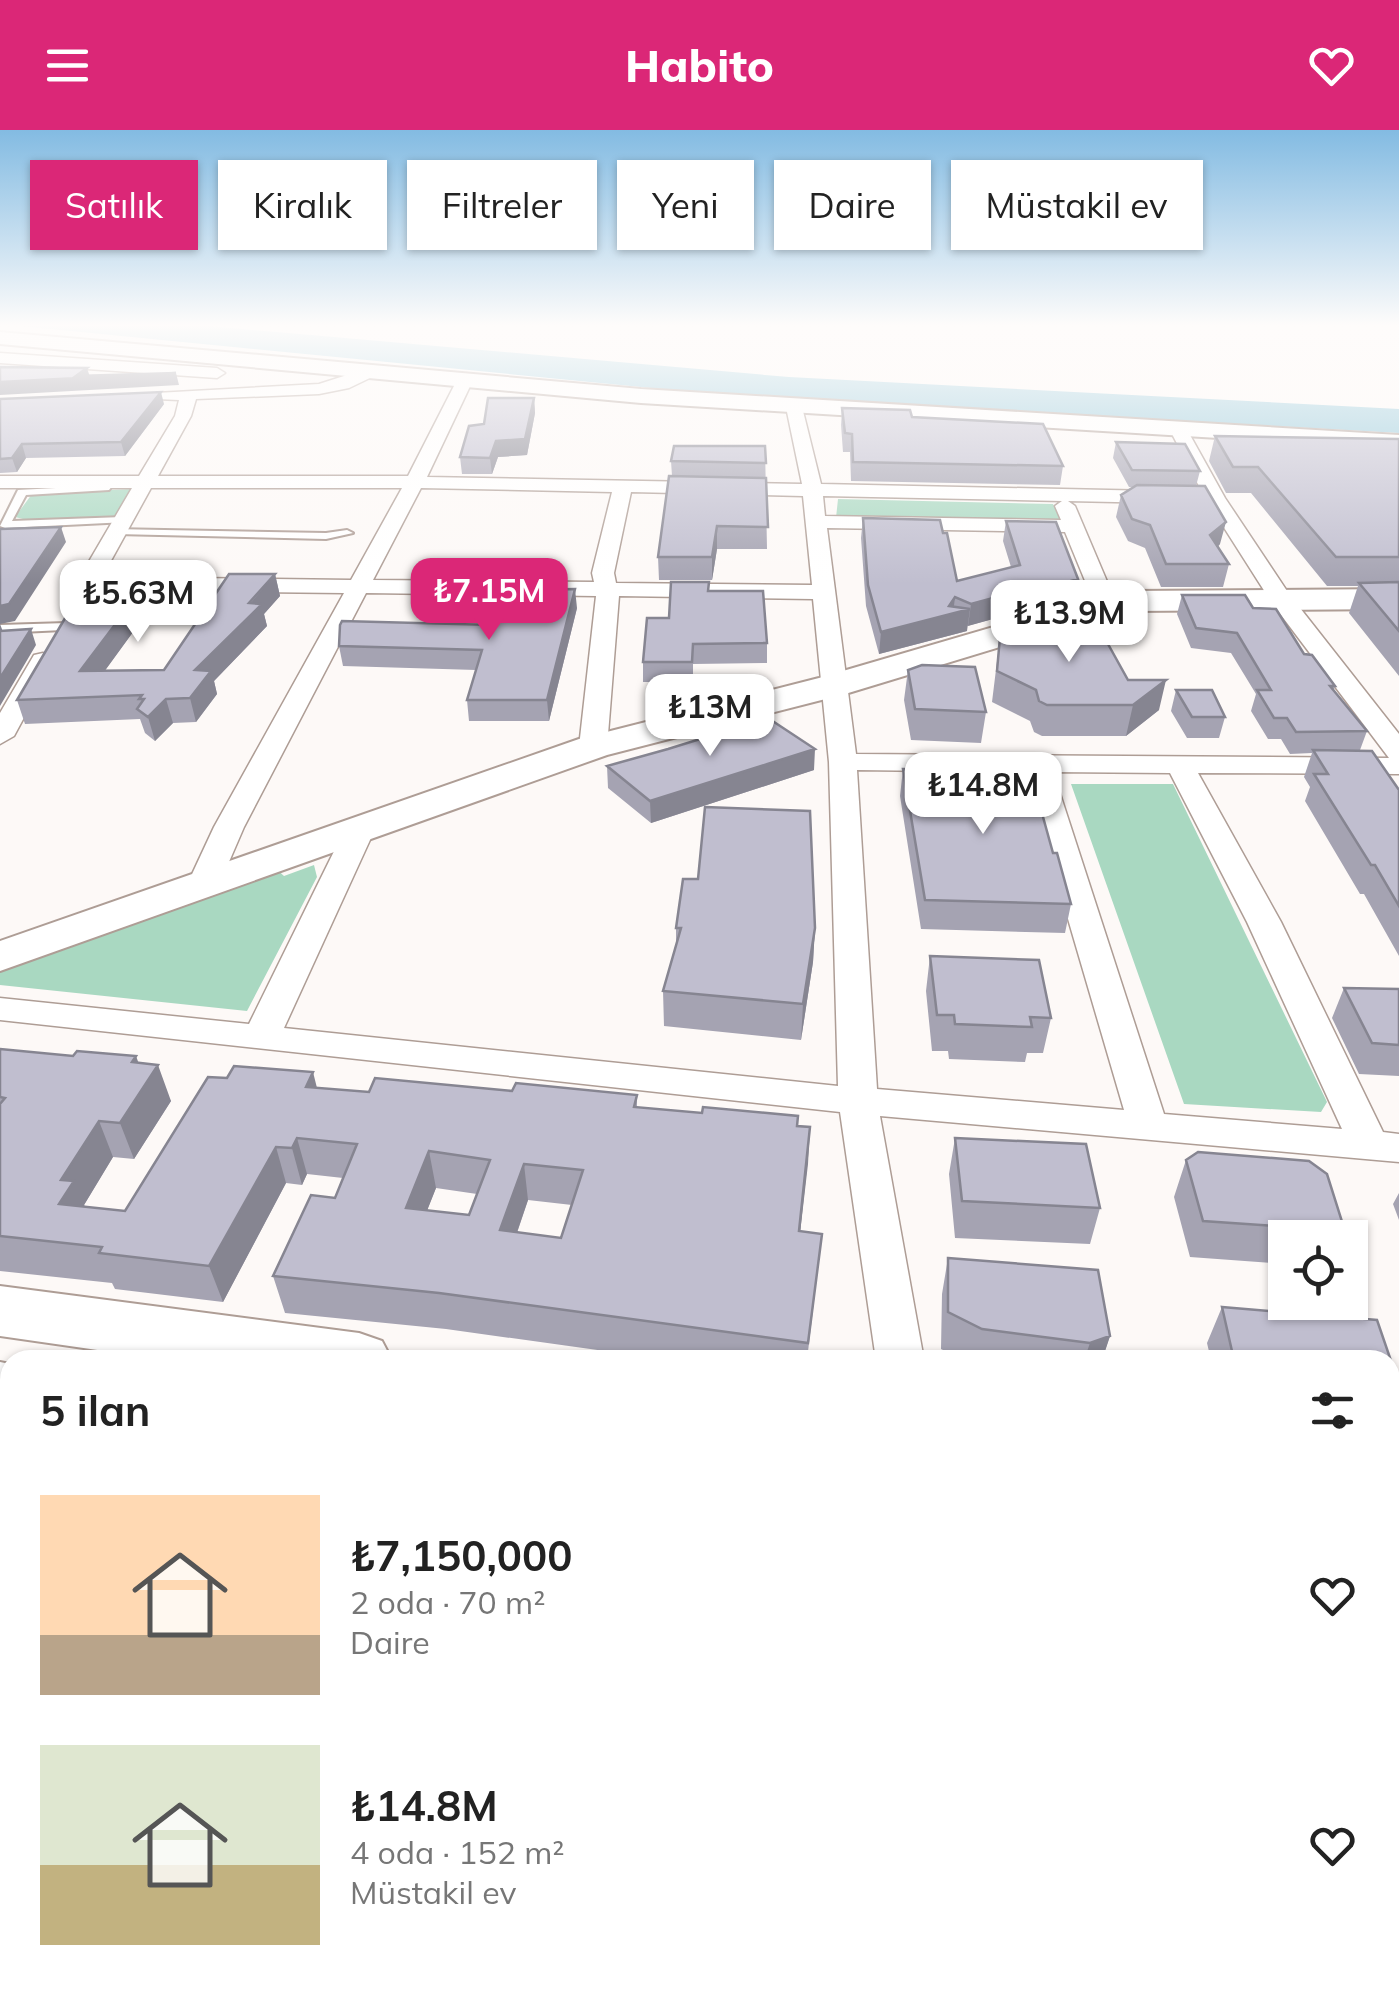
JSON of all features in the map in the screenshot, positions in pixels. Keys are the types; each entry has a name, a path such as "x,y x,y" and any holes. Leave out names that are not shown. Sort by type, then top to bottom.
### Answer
{"street":[{"path":"0,736 185,411"},
{"path":"204,884 229,827 416,482 450,411"},
{"path":"795,411 812,488 843,762 858,1101 898,1350"},
{"path":"858,411 1399,442"},
{"path":"1179,430 1215,498 1280,598 1399,752"},
{"path":"0,482 416,482 1215,498"},
{"path":"592,747 607,588 603,573 623,487"},
{"path":"1060,495 1106,605"},
{"path":"815,522 1073,526"},
{"path":"87,584 821,592"},
{"path":"0,957 592,747 832,686 1106,605 1131,601 1399,599"},
{"path":"843,762 1399,766"},
{"path":"1037,765 1148,1126"},
{"path":"1180,765 1384,1146"},
{"path":"261,1038 360,829"},
{"path":"0,1010 858,1101 1384,1146"},
{"path":"0,1311 285,1350"}],"lane":[{"path":"147,483 22,492 5,525 326,536 347,533"},
{"path":"0,629 63,626"}],"green space":[{"path":"132,489 120,516 31,521 15,517 32,494"},
{"path":"838,499 1053,504 1063,523 836,518"},
{"path":"1071,784 1173,784 1327,1102 1321,1112 1184,1104"},
{"path":"314,865 317,877 247,1011 0,985 0,970 273,866 284,876"}],"water":[{"path":"1005,411 1399,411 1399,433"}],"building":[{"path":"0,411 146,411 121,442 22,444 12,458 0,459"},
{"path":"486,411 531,411 525,439 496,441 490,458 460,457 469,426 484,424"},
{"path":"842,411 910,411 912,417 1043,424 1063,466 853,462 852,434 845,433"},
{"path":"1215,436 1399,439 1399,557 1336,557 1258,467 1233,467"},
{"path":"1116,442 1185,444 1200,471 1132,470"},
{"path":"674,446 765,446 766,463 671,461"},
{"path":"669,476 766,478 768,527 717,526 712,557 658,557"},
{"path":"1137,485 1205,486 1226,522 1210,535 1229,564 1166,564 1150,525 1132,519 1121,495"},
{"path":"863,518 940,520 943,533 947,533 957,581 1020,565 1006,521 1056,522 1078,579 1003,600 1004,595 971,604 955,597 949,606 970,609 881,632 868,585"},
{"path":"61,527 9,604 0,606 0,529"},
{"path":"123,573 154,573 80,671 164,670 229,574 275,574 249,603 262,604 195,670 211,671 190,698 166,699 148,717 137,709 144,699 139,699 142,695 17,700 71,608"},
{"path":"671,582 709,582 708,591 763,591 767,643 693,644 692,662 643,662 647,618 669,618"},
{"path":"1399,582 1399,631 1359,583"},
{"path":"575,589 547,700 467,700 482,650 339,646 342,621 493,625 502,590"},
{"path":"1182,595 1245,595 1253,608 1276,609 1304,654 1312,655 1335,686 1330,686 1367,731 1296,732 1287,718 1274,718 1257,690 1271,690 1237,633 1196,628"},
{"path":"1058,617 1098,626 1128,680 1166,680 1133,705 1047,705 1039,701 1036,690 997,671 1000,637"},
{"path":"31,629 0,678 0,631"},
{"path":"922,665 975,667 986,712 915,709 908,670"},
{"path":"1176,690 1212,690 1225,717 1192,717"},
{"path":"768,718 815,749 650,801 607,766 668,749"},
{"path":"1313,750 1372,751 1399,790 1399,906 1314,774 1328,774"},
{"path":"903,769 1030,770 1071,904 925,900"},
{"path":"705,807 810,811 815,928 803,1004 663,991 681,928 676,928 683,879 698,879"},
{"path":"930,956 1039,960 1051,1018 1030,1017 1032,1027 955,1024 954,1015 937,1015"},
{"path":"1344,988 1399,989 1399,1045 1372,1043"},
{"path":"0,1049 73,1056 77,1051 136,1056 132,1062 158,1065 120,1123 99,1121 61,1180 74,1181 59,1204 125,1211 208,1077 227,1078 234,1066 313,1072 306,1087 369,1092 375,1078 512,1091 516,1083 637,1095 634,1107 702,1113 703,1107 798,1116 797,1126 810,1127 799,1231 822,1234 808,1343 439,1293 273,1276 311,1195 335,1198 357,1144 297,1138 292,1148 276,1147 209,1266 99,1253 102,1247 0,1236 0,1104 5,1098 0,1097","holes":["429,1151 490,1160 469,1215 406,1208","524,1164 583,1170 561,1238 500,1230"]},
{"path":"955,1138 1086,1144 1100,1208 962,1201"},
{"path":"1198,1152 1309,1161 1327,1174 1342,1220 1268,1220 1268,1226 1203,1221 1186,1160"},
{"path":"948,1258 1098,1270 1110,1336 1090,1343 982,1329 948,1312"},
{"path":"1222,1307 1268,1311 1268,1320 1377,1320 1387,1350 1232,1350"}]}
